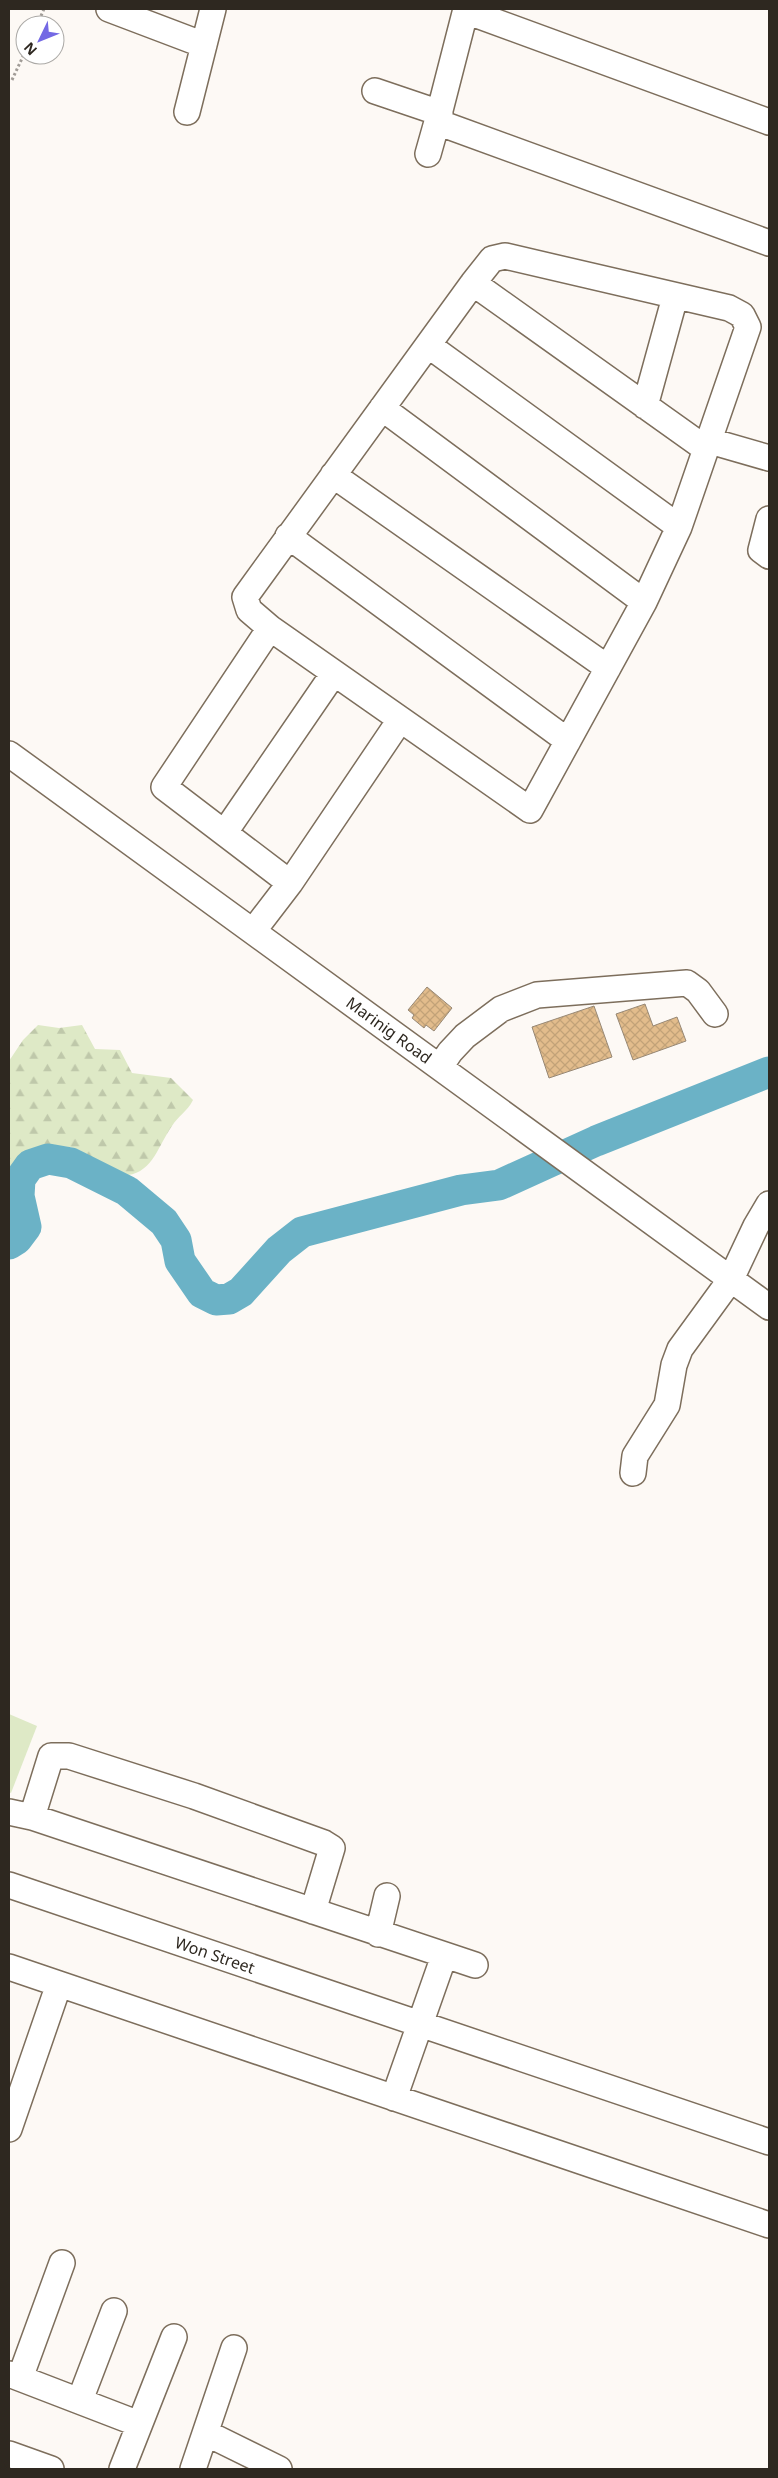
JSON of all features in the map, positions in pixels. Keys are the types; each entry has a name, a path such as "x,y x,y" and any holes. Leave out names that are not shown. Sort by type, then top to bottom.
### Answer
{"street":[{"path":"109,9 204,45"},
{"path":"187,112 213,9"},
{"path":"428,154 466,10 769,122"},
{"path":"376,92 438,118 769,243"},
{"path":"505,256 729,308 742,315 748,327 679,526 644,602 530,810 270,628 249,610 245,597 473,283 492,259 505,256"},
{"path":"473,283 645,406 708,445 769,458"},
{"path":"645,406 675,297"},
{"path":"428,345 679,526"},
{"path":"382,408 644,602"},
{"path":"333,474 608,668"},
{"path":"769,519 761,550 769,556"},
{"path":"288,536 568,741"},
{"path":"270,628 164,787 290,883"},
{"path":"224,832 334,673"},
{"path":"254,930 290,883 400,720"},
{"name":"Marinig Road","path":"9,754 254,930 545,1145 769,1307"},
{"path":"440,1067 450,1052 465,1036 501,1009 537,995 687,983 698,991 714,1014"},
{"path":"633,1473 635,1456 668,1405 674,1365 680,1348 731,1279 756,1226 769,1204"},
{"path":"313,1912 332,1848 324,1843 194,1796 69,1756 51,1756 20,1815 444,1956 475,1965"},
{"name":"Won Street","path":"9,1885 769,2142"},
{"path":"378,1934 388,1896"},
{"path":"394,2098 444,1956"},
{"path":"9,1967 769,2226"},
{"path":"9,2128 60,1984"},
{"path":"62,2263 14,2376 139,2424"},
{"path":"80,2400 114,2310"},
{"path":"122,2469 174,2337"},
{"path":"193,2469 234,2348"},
{"path":"206,2433 279,2469"},
{"path":"9,2454 51,2469"}],"path":[{"path":"12,80 19,65"}],"green space":[{"path":"38,1025 59,1028 82,1025 95,1049 120,1050 132,1073 171,1078 193,1100 174,1123 144,1169 137,1173 121,1175 107,1169 74,1148 56,1147 28,1154 20,1159 9,1171 9,1061 23,1040"},
{"path":"9,1200 14,1222 9,1233"},
{"path":"9,1714 37,1726 11,1793 9,1792"}],"building":[{"path":"427,987 452,1008 434,1031 426,1025 424,1028 412,1018 414,1015 408,1010"},
{"path":"645,1004 653,1026 677,1017 686,1041 633,1060 616,1014"},
{"path":"594,1006 612,1057 549,1078 532,1027"}],"waterway":[{"path":"9,1244 17,1239 26,1227 19,1196 20,1179 30,1165 48,1159 71,1163 127,1191 164,1222 176,1240 180,1261 202,1293 216,1300 229,1299 241,1292 279,1250 302,1232 461,1190 499,1185 596,1141 769,1072"}]}
